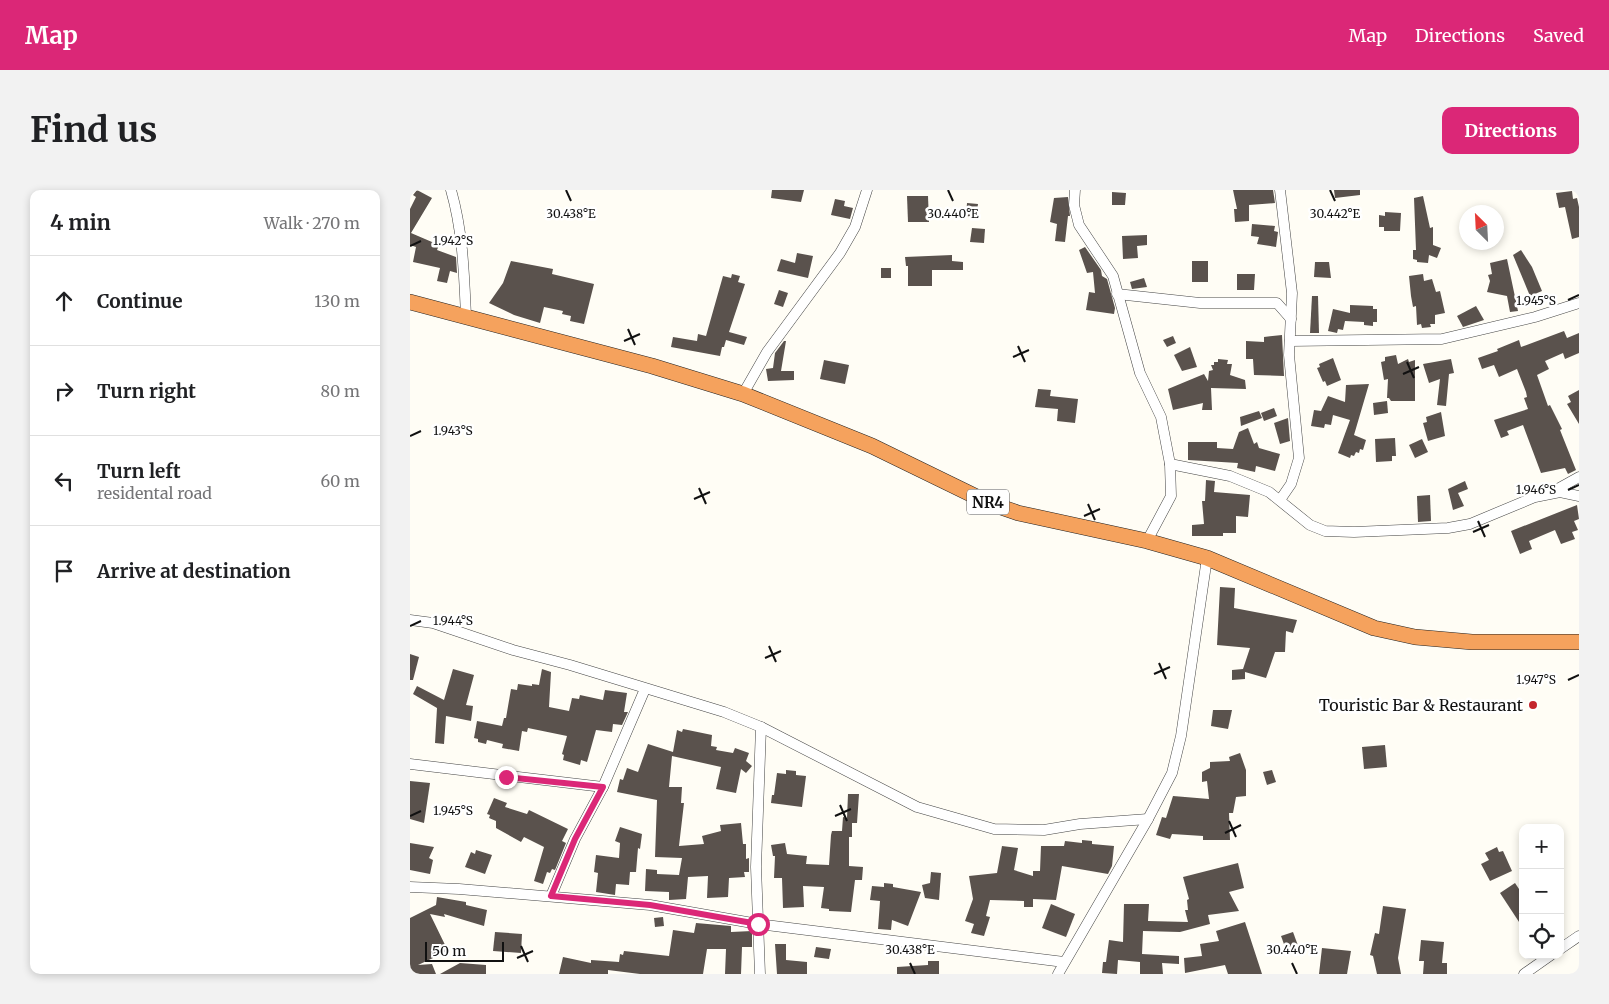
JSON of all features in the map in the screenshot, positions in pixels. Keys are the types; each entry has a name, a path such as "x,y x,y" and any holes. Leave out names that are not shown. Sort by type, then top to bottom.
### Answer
{"highway":[{"name":"NR4","path":"410,302 652,366 743,394 872,446 989,503 1018,513 1147,541 1207,558 1374,628 1407,635 1472,642 1579,642"}],"street":[{"path":"451,190 459,218 464,258 466,316"},
{"path":"743,394 767,352 840,253 855,227 867,190"},
{"path":"1078,190 1074,205 1079,225 1113,276 1140,373 1161,417 1170,464 1171,496 1147,541"},
{"path":"1280,190 1292,293 1289,355 1299,458 1291,484 1280,500"},
{"path":"1118,294 1200,303 1277,303 1291,319"},
{"path":"1290,341 1442,338 1535,317 1579,303"},
{"path":"1170,464 1230,476 1269,492 1310,525 1325,531 1354,532 1448,528 1470,524 1535,496 1560,492 1579,496"},
{"path":"1547,495 1579,478"},
{"path":"1058,974 1148,819 1172,773 1181,736 1207,558"},
{"path":"410,620 433,623 513,650 570,665 724,712 761,727 917,807 994,829 1044,830 1080,824 1148,819"},
{"path":"551,896 575,839 603,787 645,688"},
{"path":"760,974 756,867 761,727"},
{"path":"410,764 603,787"},
{"path":"410,887 551,896 650,905 758,924 1064,962"},
{"path":"1564,946 1579,936"},
{"path":"1524,974 1545,959"}],"building":[{"path":"417,190 432,198 411,233 439,245 437,250 456,257 457,273 450,271 447,283 437,281 440,268 413,262 416,247 410,245 410,209 416,197 413,195"},
{"path":"772,190 804,190 801,202 771,198"},
{"path":"1233,190 1273,190 1275,203 1249,205 1249,221 1235,222 1234,209 1237,209"},
{"path":"1334,190 1360,190 1360,195 1335,198"},
{"path":"1572,191 1573,199 1577,198 1579,207 1579,237 1572,239 1565,207 1559,208 1556,193"},
{"path":"1112,192 1126,193 1125,205 1112,205"},
{"path":"907,196 928,196 929,222 908,222"},
{"path":"1423,196 1430,228 1433,227 1433,245 1441,248 1437,258 1429,255 1428,263 1417,262 1417,260 1413,259 1413,250 1416,250 1414,198"},
{"path":"1068,197 1070,216 1068,216 1065,242 1055,241 1057,224 1050,222 1054,198"},
{"path":"835,199 845,201 844,206 853,208 850,219 831,215"},
{"path":"967,203 978,204 976,217 966,216"},
{"path":"1385,212 1401,213 1400,231 1384,231 1384,227 1379,227 1379,215 1385,216"},
{"path":"1252,224 1275,226 1274,231 1278,232 1276,247 1257,244 1259,237 1251,236"},
{"path":"972,228 985,229 984,243 970,242"},
{"path":"1147,235 1147,245 1137,246 1138,258 1123,259 1122,236"},
{"path":"1085,247 1101,270 1102,276 1107,279 1115,308 1114,314 1086,310 1089,292 1095,293 1093,272 1087,273 1079,250"},
{"path":"1521,250 1532,267 1542,291 1530,296 1513,255"},
{"path":"797,253 813,256 808,278 777,271 781,259 795,263"},
{"path":"952,255 952,261 963,262 963,270 932,270 932,286 908,286 908,266 906,266 905,257"},
{"path":"1507,259 1518,311 1510,312 1507,296 1487,292 1490,281 1488,275 1492,274 1490,263"},
{"path":"511,261 553,269 552,274 594,284 584,324 570,321 571,316 562,314 563,311 544,307 540,323 514,315 489,303 503,283"},
{"path":"1192,261 1208,261 1208,282 1192,282"},
{"path":"1315,262 1329,262 1331,278 1314,277"},
{"path":"881,268 891,268 891,278 881,278"},
{"path":"732,274 740,276 738,282 745,284 729,332 747,337 744,345 726,340 720,356 671,347 673,337 697,341 698,334 706,336 723,276 731,278"},
{"path":"1237,274 1255,274 1254,290 1237,290"},
{"path":"1423,274 1424,281 1432,279 1436,292 1440,291 1445,313 1435,315 1435,324 1430,324 1431,327 1422,328 1421,324 1417,325 1416,306 1413,307 1409,276"},
{"path":"1144,278 1147,287 1132,289 1130,282"},
{"path":"779,290 788,293 783,307 774,304"},
{"path":"1312,296 1318,296 1319,333 1310,333"},
{"path":"1350,305 1373,306 1373,309 1377,309 1377,322 1373,322 1373,326 1364,325 1364,322 1345,321 1343,330 1338,329 1337,333 1328,331 1333,309 1350,313"},
{"path":"1476,306 1484,320 1463,327 1457,316"},
{"path":"1564,331 1567,338 1579,333 1579,353 1565,359 1563,353 1545,361 1549,369 1537,375 1548,406 1550,405 1562,429 1560,430 1576,470 1568,474 1565,468 1541,473 1523,425 1507,431 1509,435 1501,438 1494,420 1528,409 1524,398 1527,397 1526,392 1517,369 1499,377 1494,365 1482,369 1478,358 1498,351 1497,349 1519,340 1521,347"},
{"path":"1282,335 1284,376 1254,375 1253,359 1246,359 1246,341 1264,342 1264,337"},
{"path":"1173,336 1176,343 1167,347 1163,340"},
{"path":"786,341 781,371 794,371 794,380 768,381 766,369 773,368 775,353"},
{"path":"1190,347 1197,367 1182,371 1174,355"},
{"path":"1396,355 1398,364 1408,359 1409,362 1415,360 1415,401 1391,401 1387,398 1388,379 1384,380 1381,362 1385,361 1385,357"},
{"path":"1333,358 1341,380 1327,386 1325,381 1323,382 1317,368 1320,367 1319,364"},
{"path":"1218,359 1228,360 1227,364 1232,364 1230,375 1245,380 1246,389 1211,388 1212,410 1202,410 1203,403 1173,410 1168,389 1204,374 1208,381 1209,371 1213,370 1211,365 1214,365 1214,362 1218,362"},
{"path":"1451,359 1454,373 1449,374 1446,406 1437,405 1440,379 1429,383 1423,364"},
{"path":"824,360 849,365 845,384 820,379"},
{"path":"1369,384 1354,435 1366,440 1363,450 1360,449 1359,453 1356,452 1350,458 1338,453 1350,420 1333,415 1331,425 1325,424 1324,428 1311,426 1314,410 1321,411 1328,396 1345,402 1346,385"},
{"path":"1038,389 1051,390 1050,396 1078,399 1075,423 1057,421 1058,409 1035,407"},
{"path":"1579,390 1579,424 1567,404 1571,402 1568,396"},
{"path":"1387,401 1388,413 1374,415 1373,403"},
{"path":"1274,408 1277,416 1264,421 1261,413"},
{"path":"1259,411 1262,418 1241,426 1240,417"},
{"path":"1441,412 1445,436 1428,441 1423,423 1427,422 1426,417"},
{"path":"1288,418 1290,441 1280,444 1274,423"},
{"path":"1248,428 1254,444 1257,442 1259,448 1280,454 1275,471 1256,466 1255,472 1237,468 1238,463 1188,460 1188,442 1217,442 1217,448 1233,449 1239,432"},
{"path":"1395,438 1396,456 1392,456 1392,461 1376,462 1375,439"},
{"path":"1422,439 1428,452 1415,458 1409,445"},
{"path":"1206,480 1215,481 1214,492 1250,495 1248,517 1236,516 1236,533 1223,533 1223,536 1192,536 1192,525 1204,524 1202,501 1205,501"},
{"path":"1465,481 1468,489 1458,493 1464,506 1453,510 1448,489"},
{"path":"1430,495 1431,521 1418,522 1417,496"},
{"path":"1577,505 1579,519 1574,521 1578,530 1572,532 1575,539 1561,544 1555,530 1529,541 1532,549 1520,554 1511,531"},
{"path":"1220,587 1235,588 1234,608 1297,620 1293,633 1286,631 1285,652 1275,652 1266,678 1245,672 1245,679 1232,680 1232,670 1243,669 1250,648 1217,645"},
{"path":"410,654 419,657 413,680 410,680"},
{"path":"453,669 474,675 466,705 473,706 471,721 446,716 444,744 435,743 437,708 413,694 417,686 444,700"},
{"path":"542,669 551,672 549,707 569,711 572,698 579,699 580,695 603,700 605,690 627,693 624,712 628,712 622,725 613,724 612,732 596,730 587,762 581,760 580,765 563,760 564,755 562,754 567,736 528,728 527,732 522,731 519,751 502,748 503,744 487,740 486,744 478,742 478,739 474,738 477,721 502,726 504,718 506,718 511,689 517,690 518,684 539,685"},
{"path":"1213,710 1232,710 1228,729 1211,726"},
{"path":"683,729 712,735 711,746 717,747 716,750 733,753 735,748 749,753 746,761 752,766 746,773 741,769 736,793 716,789 721,767 672,756 669,787 682,787 681,803 684,803 679,846 704,844 702,836 721,831 720,825 741,823 743,844 746,844 746,859 749,858 749,872 744,872 745,877 729,878 728,897 707,898 708,876 688,877 686,899 669,900 669,892 645,891 646,869 657,870 657,874 679,875 682,858 655,857 657,800 617,792 620,779 623,780 627,768 638,772 648,744 673,752 677,730 682,732"},
{"path":"1385,745 1387,767 1364,769 1362,747"},
{"path":"1240,753 1246,770 1246,796 1236,797 1233,813 1229,813 1230,840 1203,840 1203,836 1172,834 1170,839 1156,835 1162,817 1166,818 1173,796 1209,799 1207,781 1202,782 1202,772 1210,768 1210,762 1230,761 1229,757"},
{"path":"786,770 796,771 796,775 806,776 802,807 771,803 777,773 786,774"},
{"path":"1272,770 1276,782 1267,785 1263,772"},
{"path":"410,781 430,783 424,823 410,819"},
{"path":"848,794 859,794 857,823 852,823 852,837 849,837 849,866 863,867 862,880 855,880 851,912 829,911 829,909 821,908 824,887 803,886 804,907 783,908 782,878 774,878 775,856 773,856 771,845 785,843 787,854 807,856 806,864 829,865 832,831 842,831 843,817 847,818"},
{"path":"494,798 507,803 505,807 527,814 529,810 568,829 562,841 566,843 555,870 552,869 550,873 547,872 543,884 534,881 544,847 524,837 521,842 496,828 496,821 489,818 490,815 487,814"},
{"path":"620,827 642,834 640,849 638,848 636,872 630,872 629,885 616,884 615,895 596,892 598,873 594,872 596,855 619,858 620,843 615,841"},
{"path":"1082,840 1092,841 1092,844 1114,846 1112,866 1108,874 1062,866 1056,900 1033,899 1033,907 1024,907 1024,901 990,900 986,916 990,917 984,936 971,933 974,924 965,921 973,899 969,876 997,873 1002,846 1018,848 1014,870 1033,876 1033,871 1040,871 1041,846 1064,846 1065,841 1082,843"},
{"path":"410,843 434,847 429,858 433,860 430,874 410,870"},
{"path":"1497,847 1499,852 1503,851 1512,871 1490,881 1481,864 1489,860 1485,853"},
{"path":"476,850 492,855 485,874 465,867 471,852 475,854"},
{"path":"1238,863 1244,888 1229,892 1239,911 1208,915 1210,924 1180,932 1143,931 1142,954 1179,956 1179,964 1162,963 1163,974 1140,974 1140,962 1118,960 1117,974 1102,973 1103,962 1106,962 1109,940 1123,942 1124,904 1149,904 1148,921 1188,922 1185,910 1188,910 1187,900 1189,899 1183,877"},
{"path":"931,872 941,873 939,900 925,898 922,885 930,883"},
{"path":"884,883 893,884 893,887 921,892 908,926 892,920 891,930 878,929 880,901 870,900 872,886 884,887"},
{"path":"1515,883 1519,889 1519,922 1500,893"},
{"path":"437,897 466,902 466,905 487,910 484,926 444,914 445,917 430,914 448,951 418,965 432,964 436,974 410,974 410,918 436,905"},
{"path":"1051,904 1075,914 1066,937 1042,928"},
{"path":"1383,906 1406,909 1398,958 1401,974 1377,974 1373,956 1370,955 1375,933 1379,934"},
{"path":"663,917 664,926 655,927 654,918"},
{"path":"1245,922 1262,974 1228,974 1225,965 1185,973 1184,958 1202,956 1200,944 1219,941 1216,931"},
{"path":"696,923 731,926 731,932 752,931 752,947 742,947 741,974 725,974 726,949 707,949 703,974 640,974 608,970 608,974 559,974 563,957 591,963 591,960 619,962 620,954 623,955 624,951 669,956 673,930 694,933"},
{"path":"495,932 522,934 521,953 493,951"},
{"path":"1293,932 1300,951 1288,955 1281,936"},
{"path":"1421,940 1444,942 1442,963 1447,963 1447,974 1423,974 1424,961 1419,961"},
{"path":"775,944 786,944 786,960 807,962 807,974 777,974"},
{"path":"816,947 831,949 829,959 814,957"},
{"path":"1322,948 1351,951 1347,974 1319,974"},
{"path":"928,961 939,961 939,974 897,974 897,967 928,965"},
{"path":"460,963 486,965 486,974 440,974"}],"place":[{"name":"Touristic Bar & Restaurant","path":"1533,705"}],"route":[{"path":"506,777 603,787 575,839 551,896 650,905 758,924"}]}
